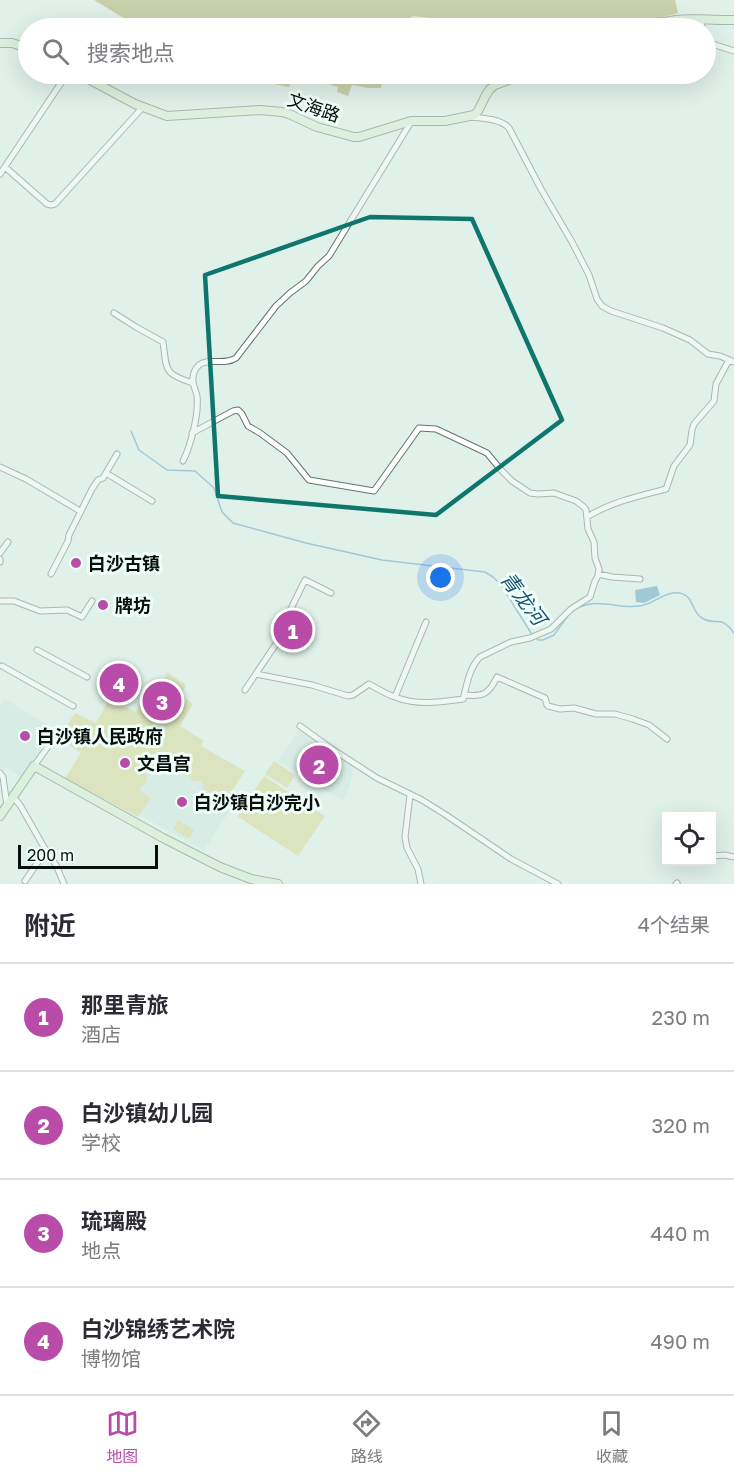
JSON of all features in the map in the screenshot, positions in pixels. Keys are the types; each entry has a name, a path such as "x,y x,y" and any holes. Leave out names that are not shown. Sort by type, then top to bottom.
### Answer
{"street":[{"path":"716,19 734,20"},
{"path":"0,43 18,45"},
{"path":"716,45 734,51"},
{"path":"0,174 60,84"},
{"name":"文海路","path":"98,84 142,108 167,116 260,110 282,112 317,127 354,137 411,121 445,121 469,117"},
{"path":"469,117 478,111 490,89 498,84"},
{"path":"5,167 47,204 55,204 142,108"},
{"path":"469,117 507,125 572,242 602,306 687,338 708,354 732,361 716,384 714,401 694,424 690,445 674,466 666,489 604,507 588,517"},
{"path":"183,461 196,415 197,396 193,383 195,372 203,363 226,363 236,358 276,306 306,281 329,256 411,121"},
{"path":"114,313 163,342 168,371 193,383"},
{"path":"192,433 238,410 248,426 287,453 311,481 374,491 419,428 432,428 487,453 501,470 530,493 554,493 576,501 584,507 588,517 588,529 594,542 595,558 599,569 589,598 568,612 554,627 530,638 511,642 480,657 472,668 463,699 435,703 410,701 395,697 369,684 348,696 312,685 256,674"},
{"path":"51,574 80,511 95,484 103,478 117,454"},
{"path":"0,467 26,479 80,511"},
{"path":"106,473 152,501"},
{"path":"0,553 8,542"},
{"path":"598,574 612,578 640,579"},
{"path":"245,690 282,635 279,633 305,580 331,593"},
{"path":"0,600 14,601 45,611 67,610 82,617 92,601"},
{"path":"395,697 426,622"},
{"path":"37,650 87,677"},
{"path":"2,666 73,706"},
{"path":"465,695 477,696 490,690 497,677 545,698 548,706 560,709 573,708 596,714 615,714 649,725 667,739"},
{"path":"300,726 377,778 422,800 467,827 517,862 558,884"},
{"path":"0,816 47,748"},
{"path":"34,766 220,867 251,879 278,884"},
{"path":"0,773 3,777 7,806"},
{"path":"410,795 405,837 407,848 418,869 422,884"},
{"path":"13,797 56,865 64,884"},
{"path":"25,881 47,852"},
{"path":"716,856 734,857"}],"highlighted area":[{"path":"370,217 472,219 562,420 436,515 218,496 205,275"}],"shaded area":[{"path":"94,0 675,0 678,13 659,18 431,18 413,16 410,18 124,18"},
{"path":"274,84 290,84 289,87"},
{"path":"328,84 382,84 381,88 352,85 348,96 337,92 338,87"},
{"path":"167,672 186,685 181,695 193,704 180,726 204,741 201,746 245,771 222,805 205,795 202,781 193,781 164,754 146,770 147,781 139,790 151,798 138,817 65,778 81,753 59,738 75,713 96,723 109,699 136,712 145,694 154,698"},
{"name":"白沙镇人民政府","path":"5,699 55,729 22,778 6,767 3,770 0,767 0,706"},
{"path":"300,728 354,767 343,801 278,761"},
{"name":"白沙镇白沙完小","path":"164,754 193,781 202,780 205,795 230,810 204,850 139,815 151,798 139,790 147,781 146,770"},
{"path":"274,761 295,775 287,788 265,774"},
{"path":"264,776 325,816 298,856 237,816"},
{"path":"178,820 194,830 189,839 173,829"}],"water":[{"path":"657,586 660,595 644,603 636,602 635,590"}],"waterway":[{"path":"131,431 139,450 167,470 195,471 214,488 222,512 233,523 306,543 382,560 485,572 501,585 531,633 538,640 554,635 567,617"},
{"name":"青龙河","path":"580,607 595,603 639,606 672,593 683,594 687,596 699,616 725,623 734,633"}],"place":[{"name":"白沙古镇","path":"76,563"},
{"name":"牌坊","path":"103,605"},
{"name":"那里青旅","path":"293,630"},
{"name":"白沙锦绣艺术院","path":"119,683"},
{"name":"琉璃殿","path":"162,701"},
{"name":"白沙镇人民政府","path":"25,736"},
{"name":"文昌宫","path":"125,763"},
{"name":"白沙镇幼儿园","path":"319,765"},
{"name":"白沙镇白沙完小","path":"182,802"}]}
